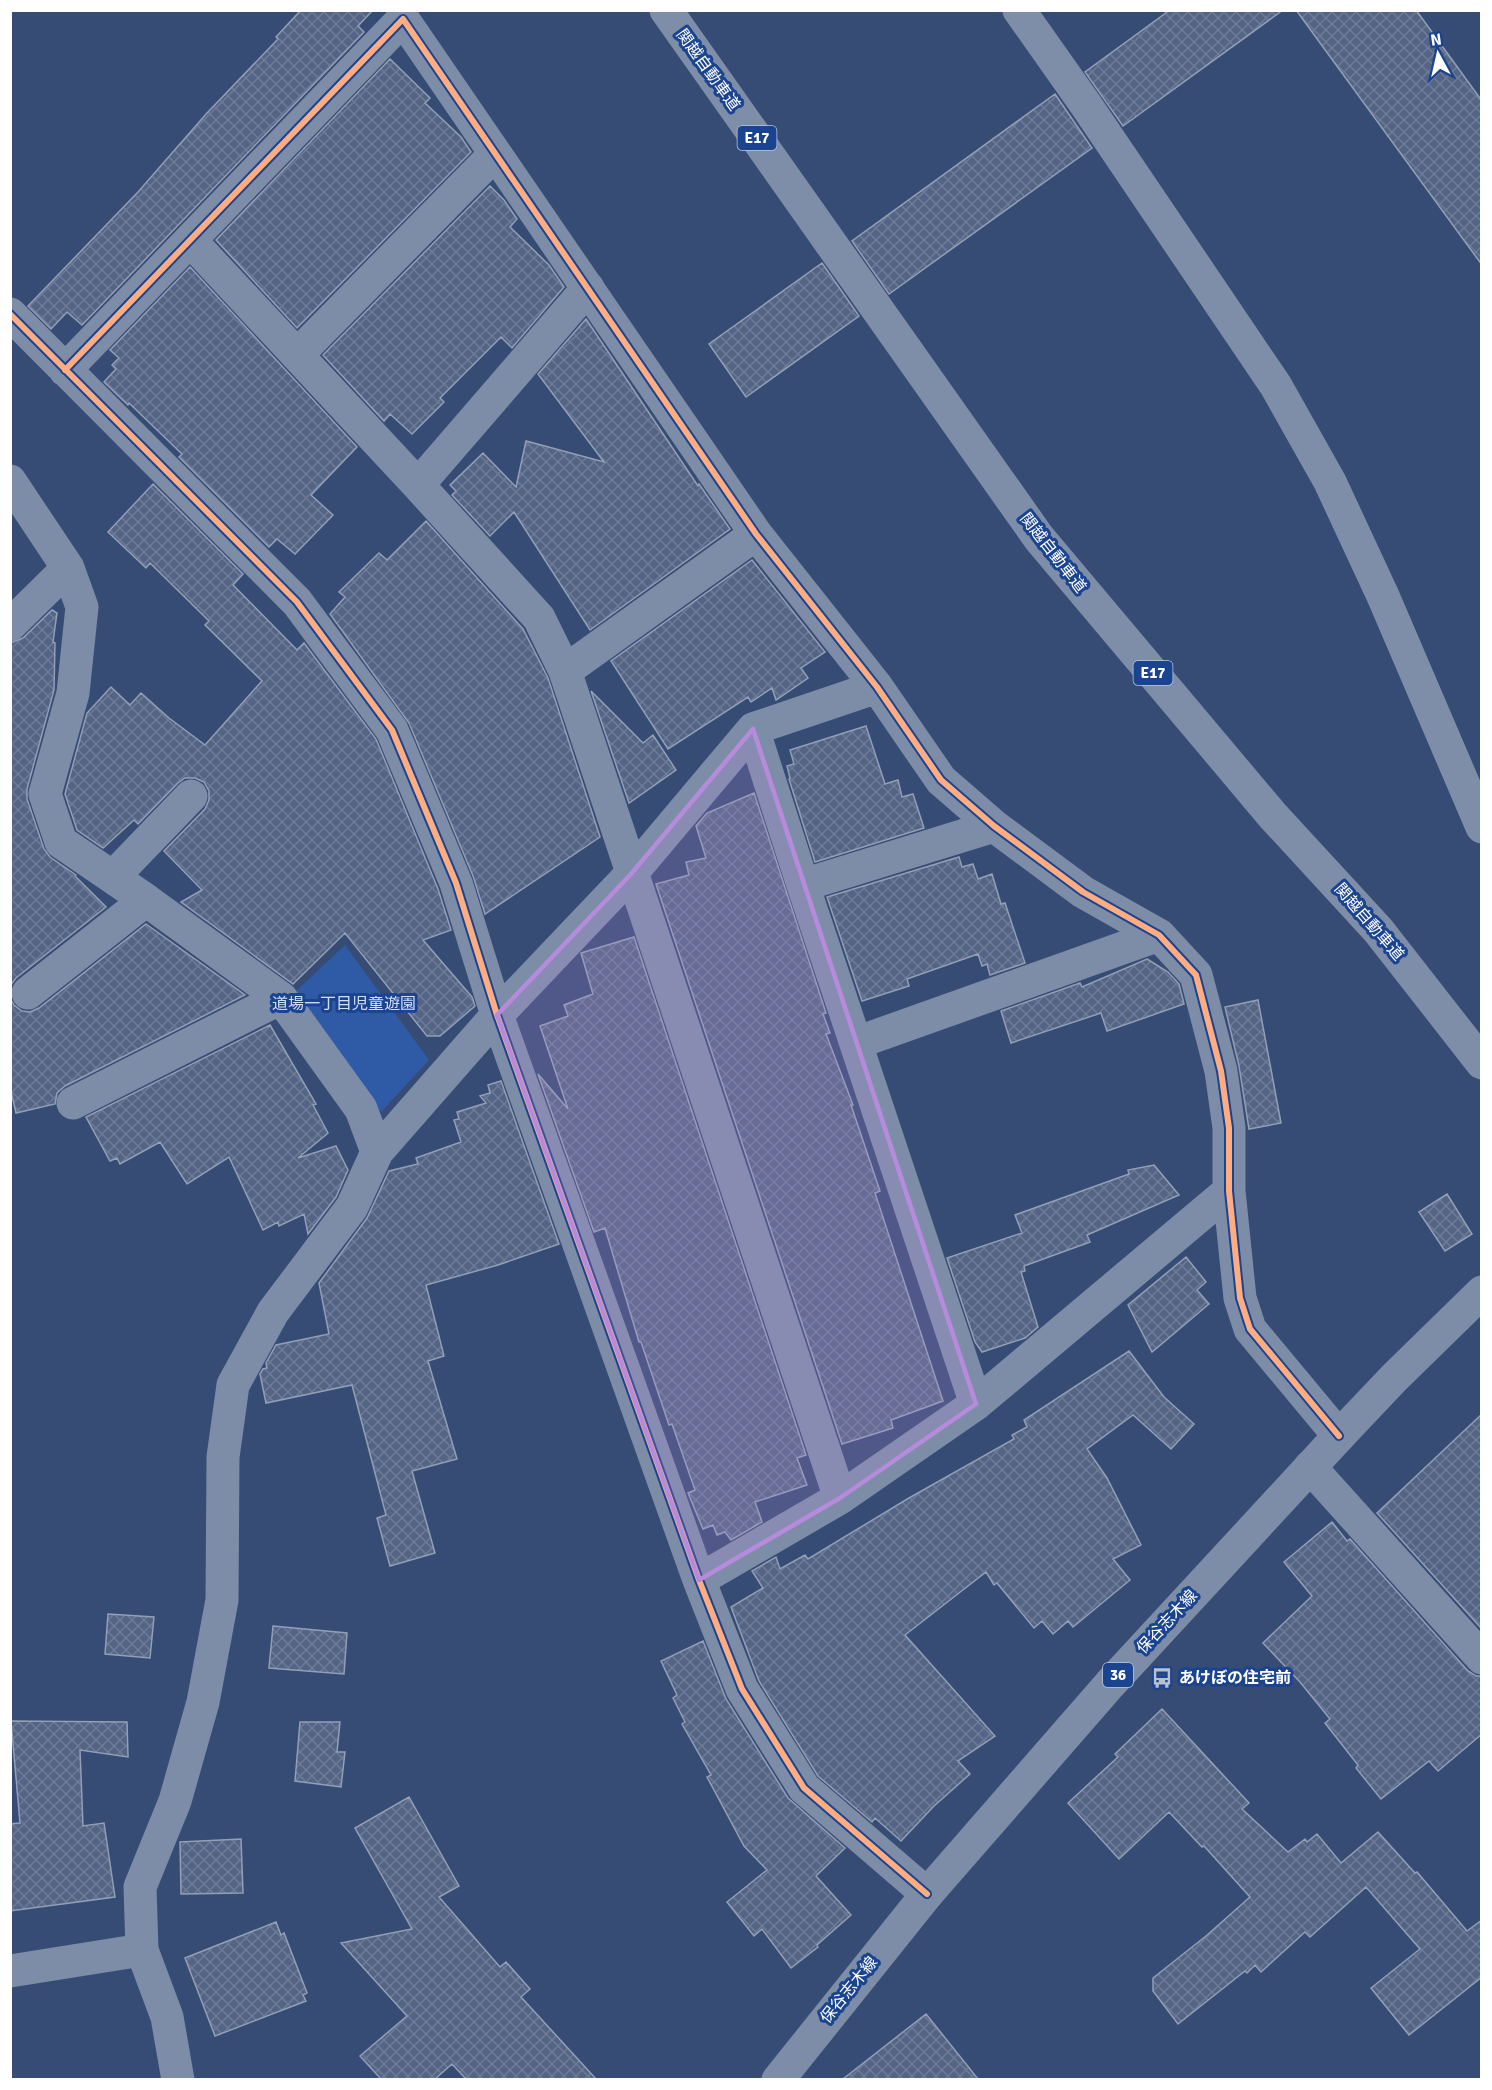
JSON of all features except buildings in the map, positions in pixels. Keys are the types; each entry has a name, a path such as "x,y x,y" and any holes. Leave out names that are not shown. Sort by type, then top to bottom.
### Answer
{"highway":[{"name":"関越自動車道","path":"666,10 1039,538 1273,816 1378,930 1482,1063"},
{"path":"1019,10 1086,105 1282,396 1329,482 1383,596 1482,827"}],"main road":[{"name":"保谷志木線","path":"778,2079 927,1894 1110,1684 1339,1436 1482,1292"}],"street":[{"path":"65,370 403,19 756,534 878,687 941,780 994,826 1083,892 1159,935 1196,975 1222,1082 1229,1128 1230,1191 1240,1298 1250,1329 1339,1436"},
{"path":"297,355 495,154"},
{"path":"190,240 539,618 565,671 840,1498"},
{"path":"418,485 588,288"},
{"path":"10,314 297,602 392,730 456,883 497,1015 699,1580 742,1689 804,1788 927,1894"},
{"path":"10,481 68,567 82,607 73,693 45,794 61,842 146,900 281,998 361,1109 377,1152"},
{"path":"565,671 756,534"},
{"path":"10,624 68,567"},
{"path":"178,2079 167,2017 142,1950 140,1887 178,1790 203,1702 222,1600 223,1457 233,1385 273,1312 352,1207 377,1152 497,1015 631,874 753,729 878,687"},
{"path":"753,729 976,1404"},
{"path":"113,877 191,796"},
{"path":"803,885 994,826"},
{"path":"28,993 146,900"},
{"path":"856,1043 1159,935"},
{"path":"73,1103 281,998"},
{"path":"699,1580 840,1498 976,1404 1230,1191"},
{"path":"1310,1467 1482,1658"},
{"path":"10,1971 142,1950"}],"highlighted area":[{"path":"753,729 976,1404 840,1498 699,1580 497,1015 631,874"}],"green space":[{"name":"道場一丁目児童遊園","path":"345,945 429,1060 381,1112 292,995"}],"cycle path":[{"path":"65,370 403,19 756,534 877,687 941,780 994,826 1083,892 1159,935 1196,975 1221,1071 1229,1128 1229,1191 1240,1298 1250,1329 1339,1436"},
{"path":"10,314 297,602 392,730 456,883 497,1015 699,1580 742,1689 804,1788 927,1894"}],"place":[{"name":"あけぼの住宅前","path":"1162,1678"}]}
